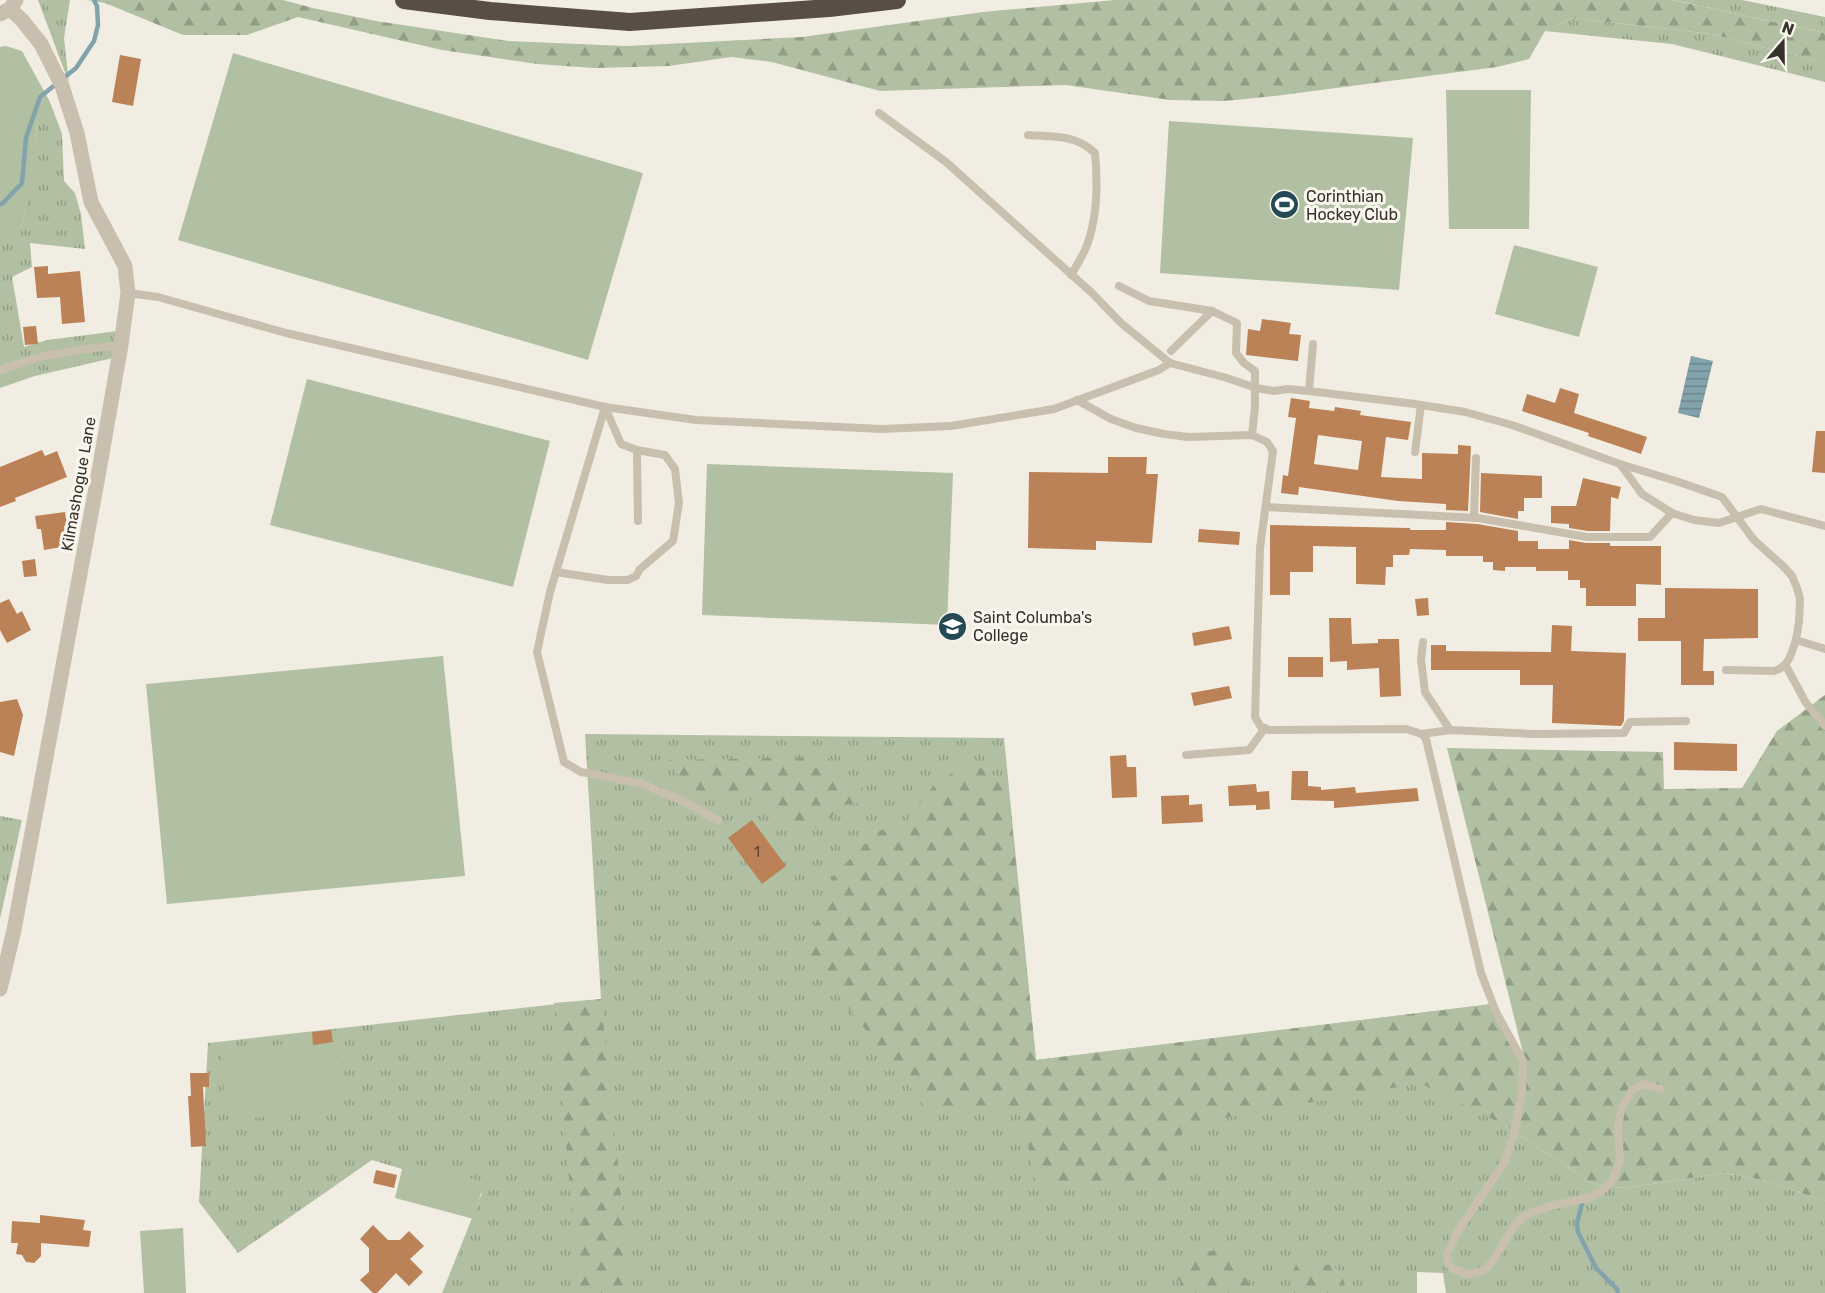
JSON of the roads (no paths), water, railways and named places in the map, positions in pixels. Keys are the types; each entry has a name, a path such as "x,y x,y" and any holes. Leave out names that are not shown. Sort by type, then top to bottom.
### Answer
{"highway":[{"path":"404,0 490,11 630,22 829,9 897,0"}],"street":[{"name":"Kilmashogue Lane","path":"0,989 14,930 121,345 128,292 125,266 91,202 77,133 62,86 52,63 33,33 9,8"}],"lane":[{"path":"879,113 946,162 1121,323 1170,363 1274,391 1288,389 1309,391 1465,412 1512,425 1620,465 1722,497 1754,540 1792,576 1797,588 1800,611 1796,640 1786,666 1773,671 1726,670"},
{"path":"1028,135 1067,138 1085,143 1095,153 1097,181 1092,231 1085,250 1071,275"},
{"path":"1119,286 1149,301 1212,311 1237,323 1236,353 1255,371 1252,435"},
{"path":"128,292 158,297 286,333 605,407 696,420 882,429 951,426 1054,409 1159,370 1170,363"},
{"path":"1171,351 1212,311"},
{"path":"1309,391 1313,344"},
{"path":"0,370 42,356 121,345"},
{"path":"1077,400 1111,419 1136,428 1188,437 1252,435 1267,442 1273,451 1260,548 1255,717 1261,727 1269,730 1406,729 1422,734 1449,730 1536,734 1624,733 1630,722 1686,721"},
{"path":"1415,452 1421,405"},
{"path":"556,572 608,580 628,580 636,576 640,569 673,541 679,503 675,469 665,455 621,444 605,407"},
{"path":"605,407 556,572 537,652 564,762 581,772 643,784 683,801 718,820"},
{"path":"638,450 638,521"},
{"path":"1474,518 1476,458"},
{"path":"1620,465 1642,494 1672,513 1694,520 1719,523 1761,509 1825,526"},
{"path":"1266,507 1474,518 1587,537 1650,537 1672,513"},
{"path":"1796,640 1825,649"},
{"path":"1423,642 1421,659 1425,693 1449,730"},
{"path":"1786,666 1806,703 1825,726"},
{"path":"1186,755 1249,750 1264,728"},
{"path":"1422,734 1426,739 1481,973 1496,1011 1522,1061 1522,1093 1514,1136 1504,1163 1458,1231 1448,1254 1448,1263 1454,1269 1468,1274 1483,1271 1492,1262 1514,1226 1525,1215 1551,1206 1592,1197 1605,1188 1613,1179 1620,1161 1618,1125 1622,1107 1632,1090 1643,1084 1660,1089"}],"water":[{"path":"1691,356 1713,361 1699,418 1678,413"}],"waterway":[{"path":"0,204 22,183 26,138 40,97 76,68 94,41 98,25 97,6 94,0"},
{"path":"1582,1204 1577,1223 1578,1232 1596,1268 1617,1289 1618,1293"}],"place":[{"name":"Corinthian Hockey Club","path":"1285,205"},
{"name":"Saint Columba's College","path":"952,626"}]}
